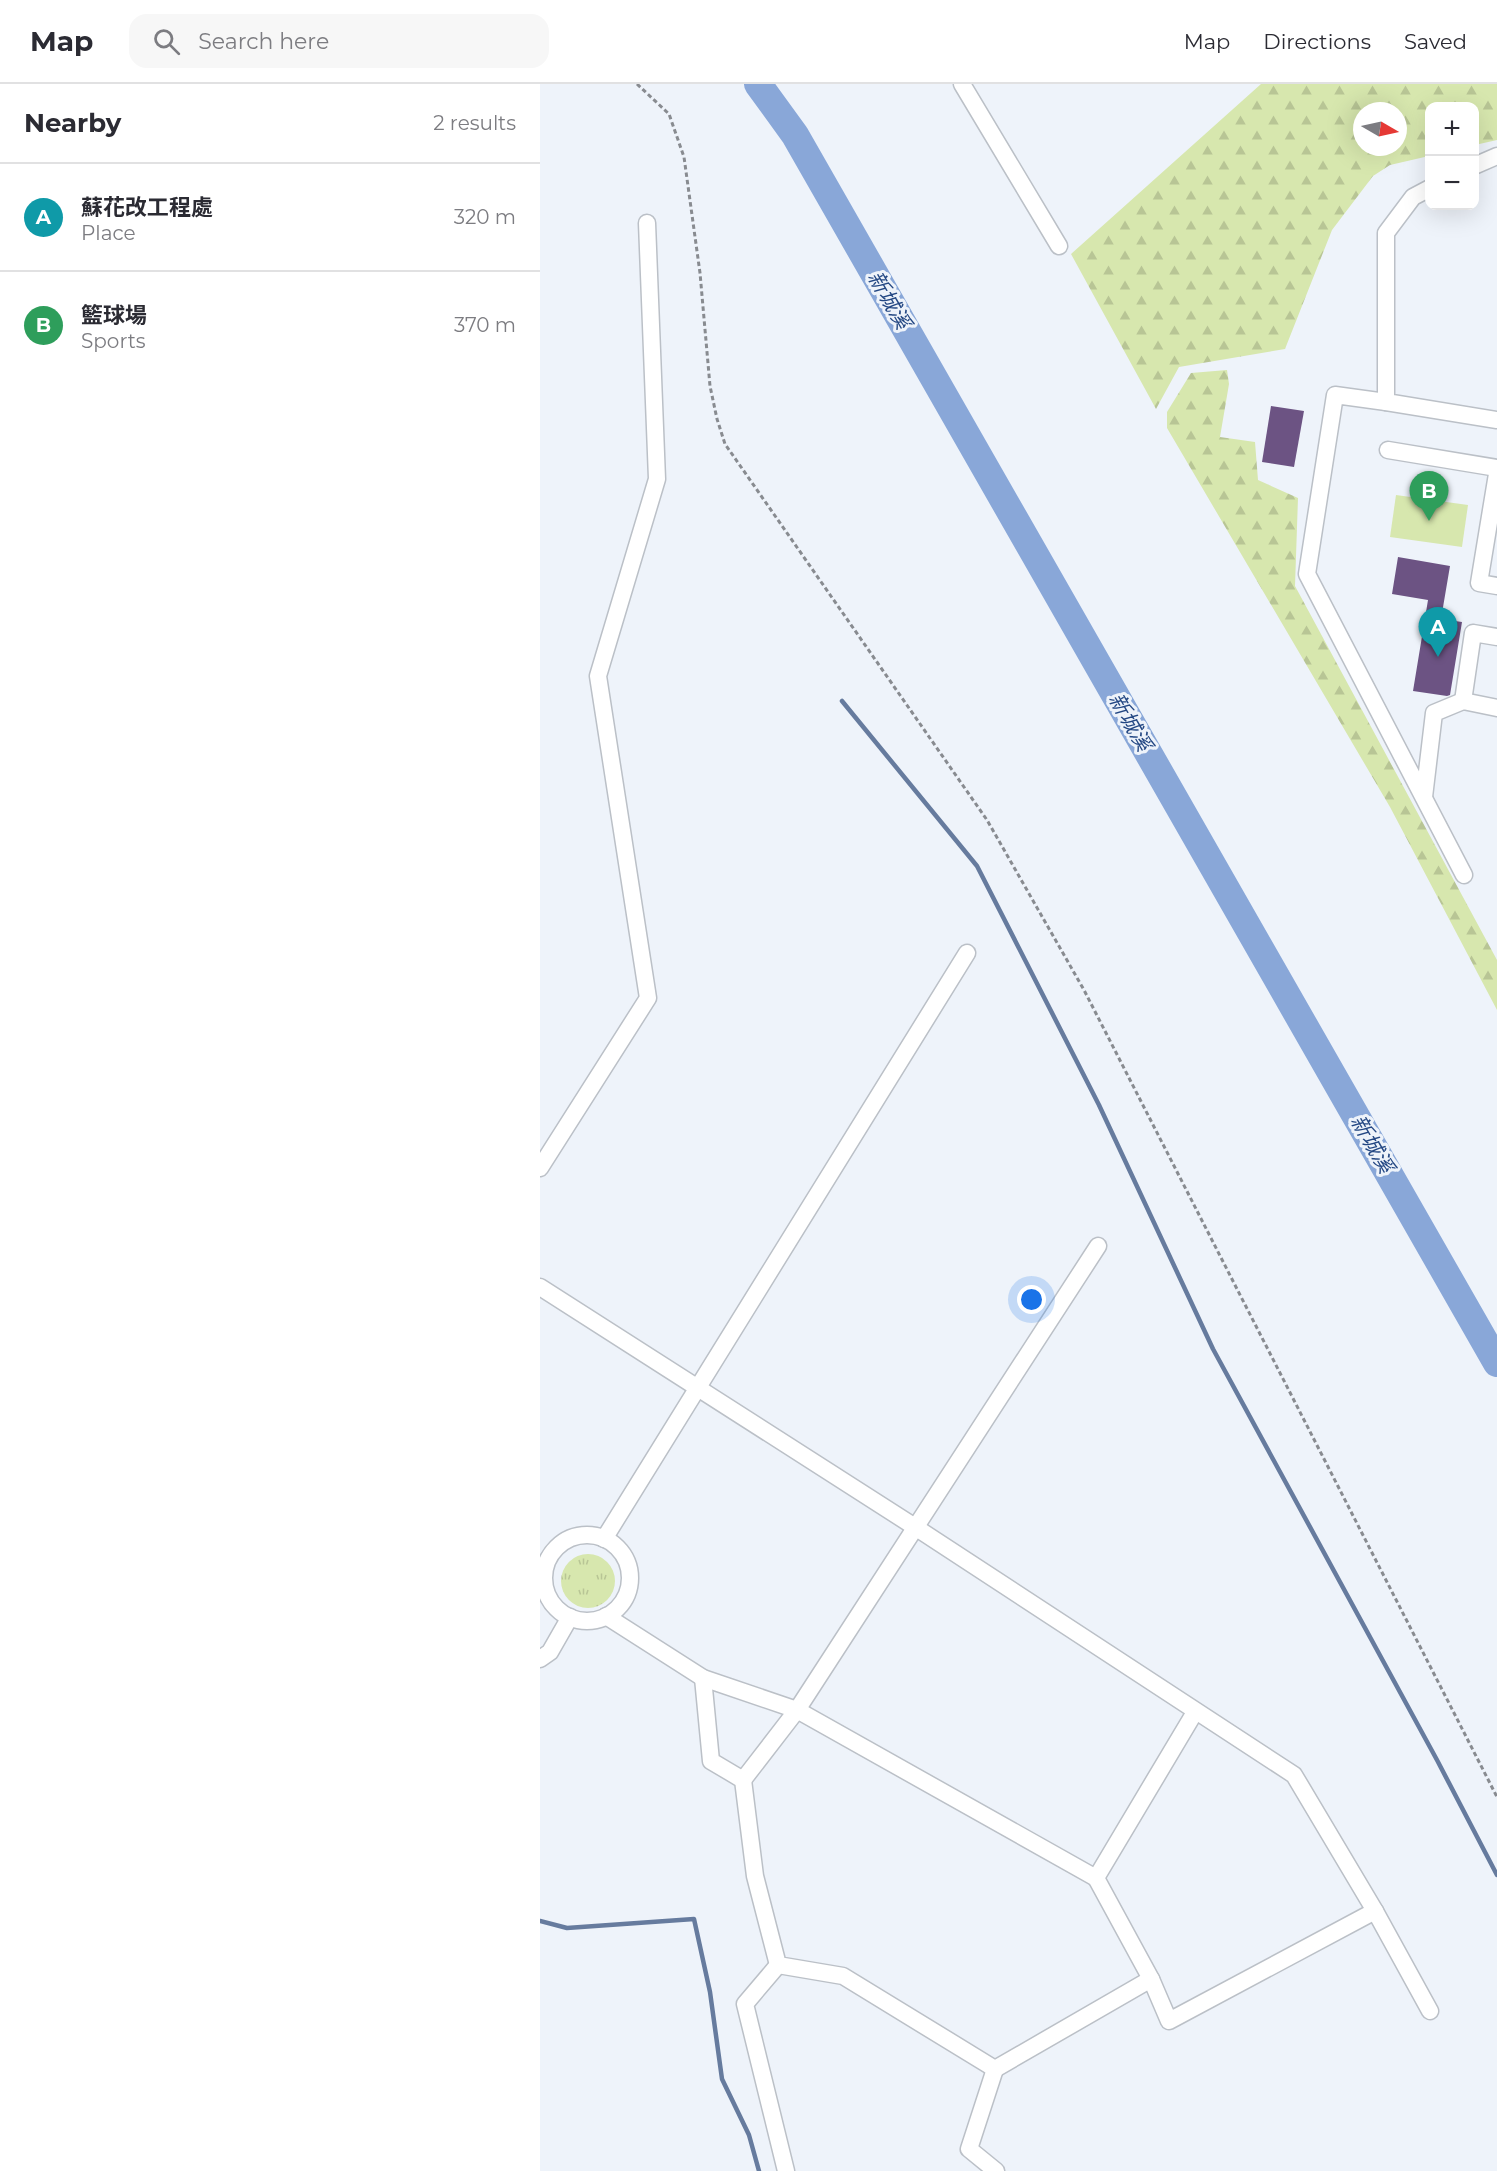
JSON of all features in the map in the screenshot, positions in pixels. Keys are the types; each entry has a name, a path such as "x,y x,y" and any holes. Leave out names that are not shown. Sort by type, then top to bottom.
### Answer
{"street":[{"path":"962,84 1059,246"},
{"path":"1479,164 1497,156"},
{"path":"1386,402 1386,233 1413,197 1425,191"},
{"path":"540,1168 648,998 598,676 657,479 647,222"},
{"path":"1464,875 1307,574 1335,395 1497,420"},
{"path":"1388,450 1497,468"},
{"path":"1497,474 1479,583 1497,586"},
{"path":"1462,701 1473,633 1497,637"},
{"path":"1424,797 1434,713 1462,701 1497,708"},
{"path":"604,1539 967,953"},
{"path":"778,1965 755,1876 743,1780 797,1710 1098,1246"},
{"path":"540,1287 915,1527 1294,1775 1375,1911 1430,2011"},
{"path":"589,1534 610,1541 621,1552 628,1565 630,1580 623,1601 606,1616 585,1621 570,1617 558,1609 546,1590 544,1575 548,1561 556,1548 568,1539 589,1534"},
{"path":"606,1616 703,1678 797,1710 1096,1878 1151,1979 1169,2021 1375,1911"},
{"path":"540,1659 550,1652 570,1617"},
{"path":"703,1678 711,1761 743,1780"},
{"path":"1096,1878 1195,1712"},
{"path":"778,1965 843,1976 995,2069"},
{"path":"778,1965 745,2004 786,2171"},
{"path":"996,2171 969,2150 995,2069 1151,1979"}],"path":[{"path":"637,84 669,114 684,157 700,273 710,386 725,444 987,820 1073,970 1497,1797"}],"green space":[{"path":"1261,84 1497,84 1497,140 1479,144 1479,102 1425,102 1425,157 1390,165 1373,176 1332,230 1285,349 1179,367 1156,409 1071,254"},
{"path":"1227,370 1229,384 1220,437 1255,442 1258,480 1298,498 1295,586 1497,960 1497,1010 1390,807 1167,428 1167,412 1191,373"},
{"path":"1396,495 1468,505 1462,547 1390,537"},
{"path":"583,1554 593,1554 603,1558 611,1566 615,1581 611,1596 603,1604 593,1608 583,1608 573,1604 565,1596 561,1586 561,1576 565,1566 573,1558"}],"building":[{"path":"1271,406 1304,411 1294,467 1262,462"},
{"path":"1398,557 1450,566 1441,619 1462,622 1450,695 1413,691 1428,600 1392,594"}],"waterway":[{"name":"新城溪","path":"758,84 795,135 1497,1363"},
{"path":"842,701 977,866 1099,1105 1213,1349 1437,1760 1497,1875"},
{"path":"540,1921 567,1928 694,1919 710,1992 722,2079 749,2135 759,2171"}],"place":[{"name":"籃球場","path":"1429,521"},
{"name":"蘇花改工程處","path":"1438,657"}]}
